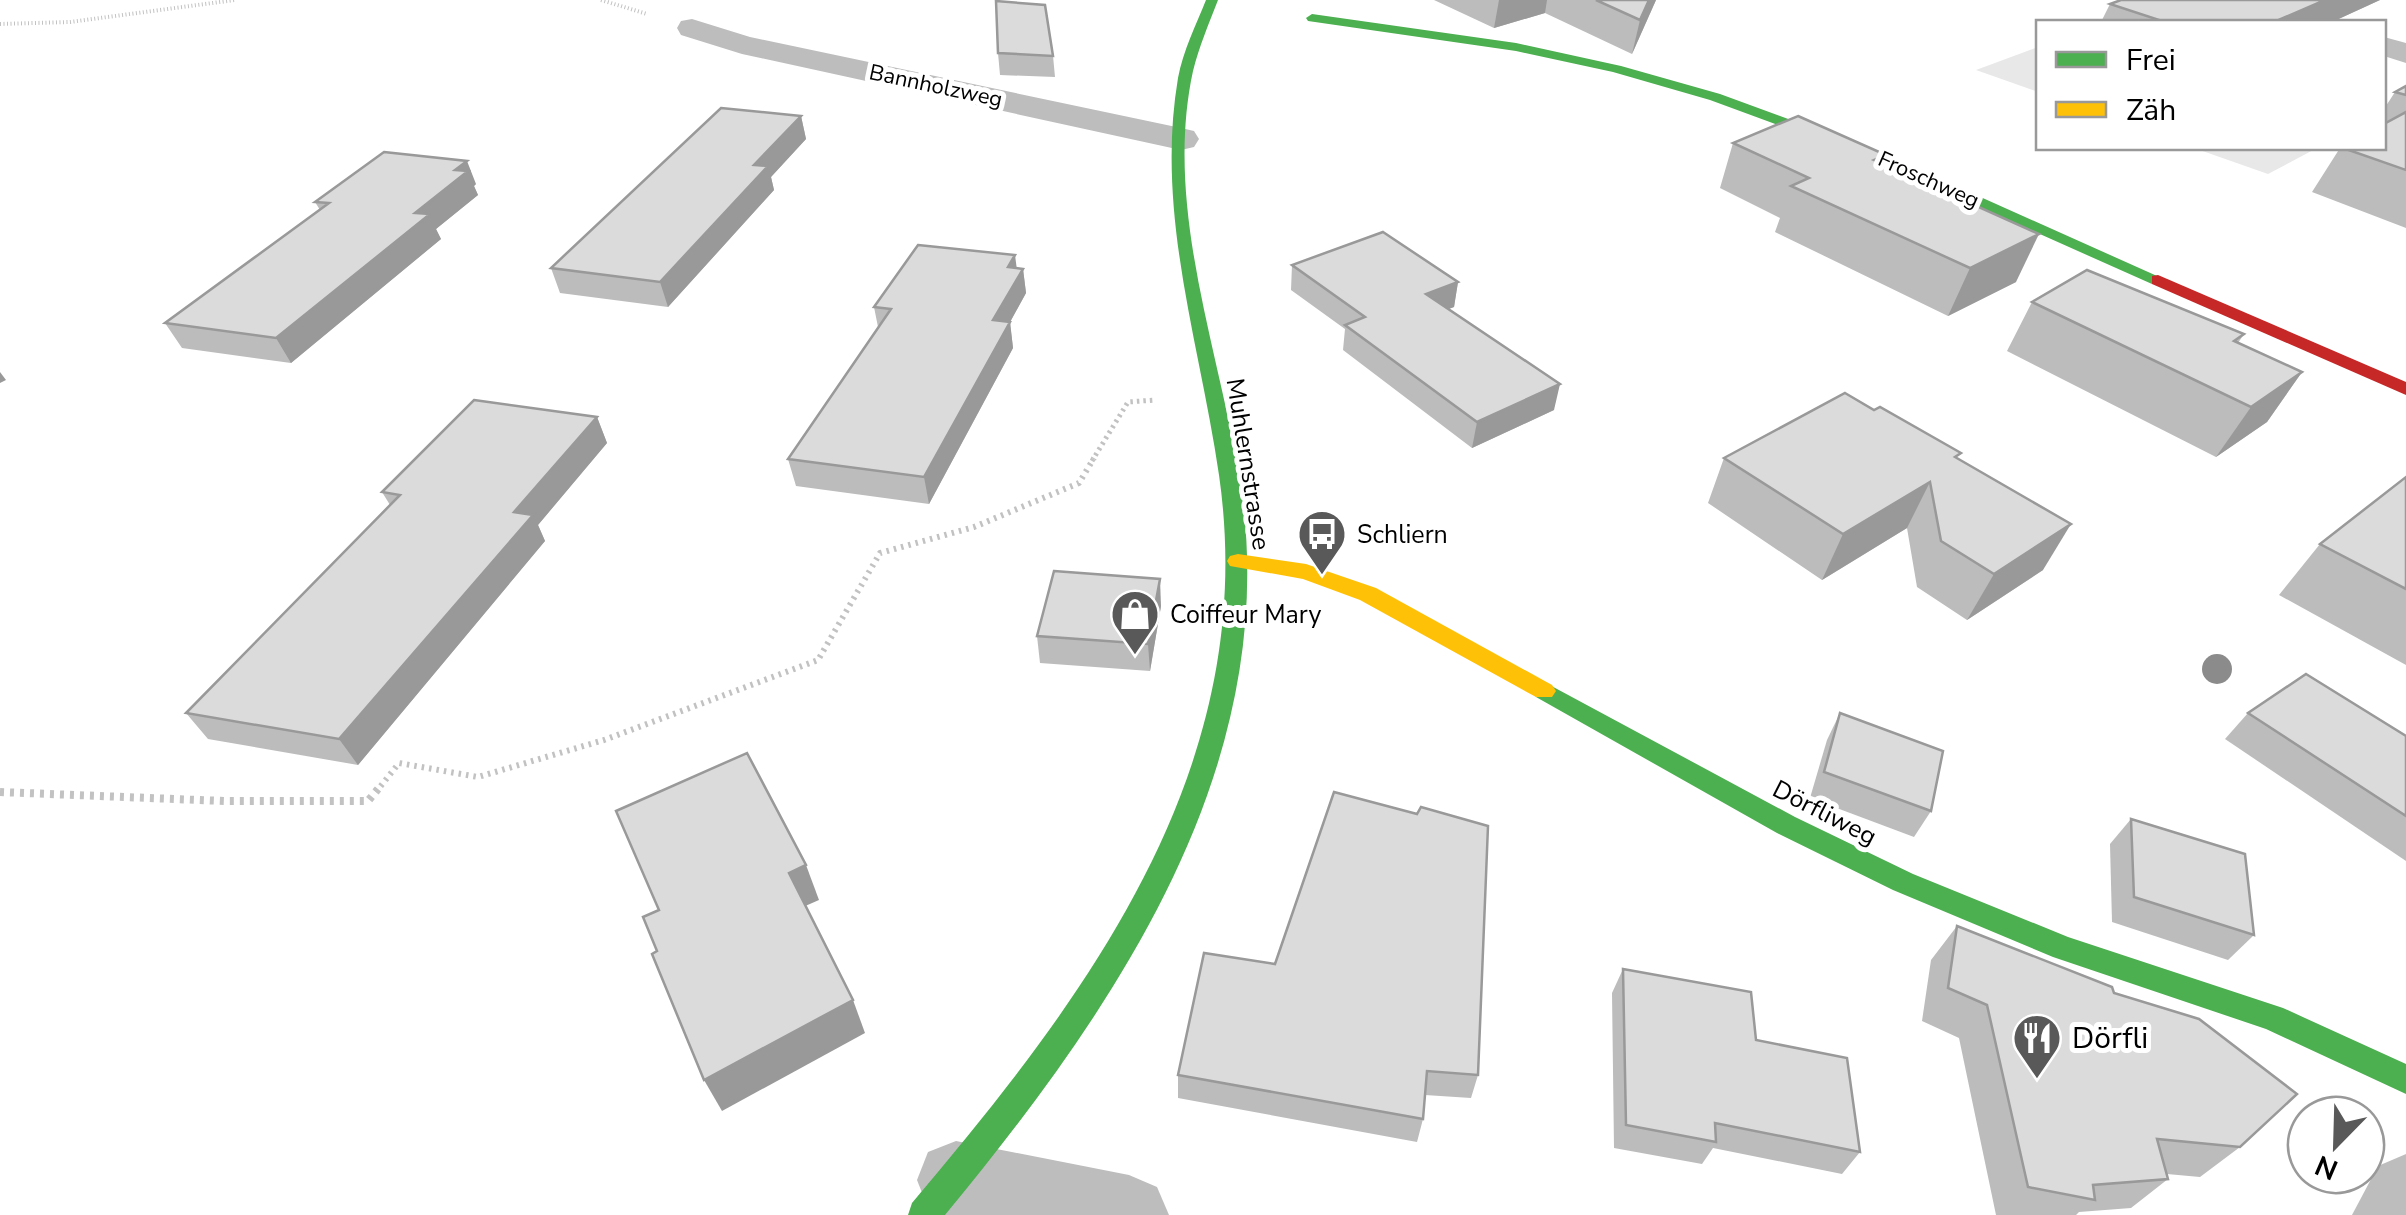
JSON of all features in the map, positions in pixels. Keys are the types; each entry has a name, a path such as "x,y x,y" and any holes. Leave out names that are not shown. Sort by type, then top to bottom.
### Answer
{"street":[{"name":"Muhlernstrasse","path":"940,1197 1031,1087 1129,935 1186,821 1223,715 1235,646 1238,561 1211,394 1189,290 1180,202 1184,85 1194,44 1212,0"},
{"name":"Froschweg","path":"1312,18 1419,30 1594,64 1769,114 1873,154 2406,389"},
{"name":"Bannholzweg","path":"692,28 742,45 1181,138"},
{"name":"Dörfliweg","path":"1238,561 1306,572 1368,594 1786,825 1903,882 2063,948 2273,1018 2406,1078"},
{"path":"2392,1215 2406,1194"},
{"path":"940,1197 1129,1215"}],"path":[{"path":"0,24 70,22 235,0"},
{"path":"0,792 224,801 368,800 400,764 478,777 604,740 818,660 880,552 974,526 1079,483 1128,402 1211,394"}],"shaded area":[{"path":"2036,48 2036,91 1976,70"},
{"path":"2200,150 2313,150 2268,174"}],"building":[{"path":"1596,0 1649,0 1640,20"},
{"path":"2121,0 2325,0 2279,20 2159,20 2110,4"},
{"path":"996,1 1045,5 1053,56 998,53"},
{"path":"721,108 801,116 754,165 768,166 660,282 551,268"},
{"path":"2406,112 2406,170 2349,150 2386,150 2386,123"},
{"path":"1798,116 1886,155 1874,160 2039,234 1970,268 1791,186 1809,178 1733,143"},
{"path":"384,152 467,161 455,170 468,171 415,213 430,214 276,338 165,323 329,203 315,202"},
{"path":"1383,232 1458,282 1426,294 1560,384 1477,422 1345,325 1365,317 1292,265"},
{"path":"918,245 1015,255 1008,267 1023,269 993,320 1010,322 924,477 788,459 891,309 874,307"},
{"path":"2087,270 2244,334 2234,341 2302,372 2251,407 2032,302"},
{"path":"1845,393 1874,410 1880,407 1961,453 1955,457 2071,524 1994,574 1941,541 1930,482 1843,534 1724,458"},
{"path":"474,400 597,417 514,512 533,515 339,739 186,713 400,495 382,492"},
{"path":"2406,477 2406,589 2320,544"},
{"path":"1054,571 1160,579 1148,644 1037,636"},
{"path":"2306,674 2406,736 2406,816 2248,713"},
{"path":"1840,713 1943,751 1931,811 1824,772"},
{"path":"747,753 806,865 789,873 853,1000 704,1080 652,954 657,951 643,917 659,910 616,811"},
{"path":"1334,792 1417,814 1421,807 1488,826 1478,1075 1427,1071 1423,1119 1178,1075 1204,953 1275,964"},
{"path":"2131,819 2245,854 2254,935 2134,897"},
{"path":"1957,926 2112,987 2114,993 2199,1019 2297,1094 2286,1095 2286,1104 2240,1147 2157,1139 2168,1179 2093,1185 2095,1200 2028,1187 1987,1005 1948,988"},
{"path":"1623,969 1751,992 1756,1040 1847,1058 1860,1152 1715,1123 1716,1142 1626,1125"}],"traffic: fast":[{"path":"924,1215 1043,1066 1099,986 1148,902 1189,814 1218,724 1235,630 1236,533 1219,420 1185,250 1178,136 1187,68 1212,0"},
{"path":"1312,18 1516,47 1616,69 1715,97 1883,159 2158,280"},
{"path":"1544,691 1786,825 1903,882 2063,948 2273,1018 2406,1079"}],"traffic: slow":[{"path":"1238,561 1306,572 1368,594 1544,691"}],"traffic: jam":[{"path":"2158,280 2406,389"}],"place":[{"name":"Schliern","path":"1322,576"},
{"name":"Coiffeur Mary","path":"1135,656"},
{"name":"Dörfli","path":"2037,1080"}]}
